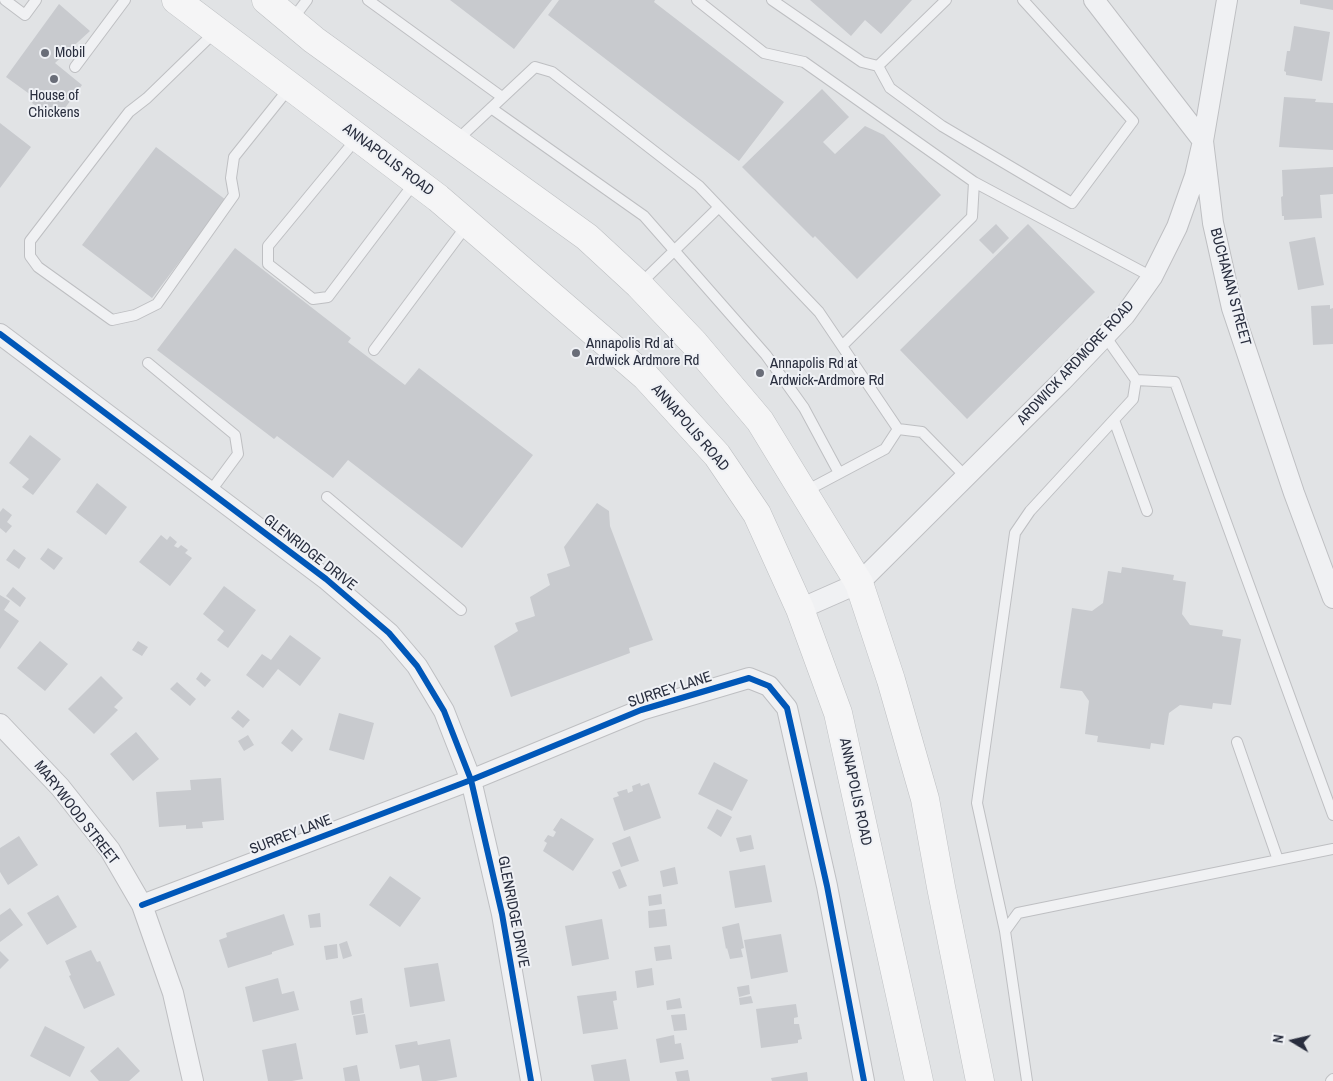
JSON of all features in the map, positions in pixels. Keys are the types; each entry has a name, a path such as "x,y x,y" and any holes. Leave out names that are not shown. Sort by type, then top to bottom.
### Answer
{"main road":[{"name":"ANNAPOLIS ROAD","path":"176,0 416,181 468,224 646,376 717,455 757,514 800,609 838,712 919,1081"},
{"path":"266,0 299,11 314,40 587,237 639,285 695,344 760,421 859,583 891,680 925,800 980,1081"}],"street":[{"path":"1094,0 1203,141"},
{"name":"ARDWICK ARDMORE ROAD","path":"800,609 859,583 1105,336 1125,315 1152,277 1177,227 1195,176 1203,141 1227,0"},
{"name":"BUCHANAN STREET","path":"1203,141 1213,223 1232,308 1294,494 1333,598"},
{"name":"GLENRIDGE DRIVE","path":"0,334 326,579 389,633 417,666 444,711 471,780 502,914 531,1081"},
{"name":"SURREY LANE","path":"142,905 471,780 641,710 748,678 769,686 787,708 828,886 864,1081"},
{"name":"MARYWOOD STREET","path":"0,724 60,787 110,850 142,905 173,993 193,1081"}],"lane":[{"path":"5,0 25,15 36,0"},
{"path":"75,67 125,0"},
{"path":"368,0 502,98"},
{"path":"697,0 764,53 804,62 974,182 1152,277"},
{"path":"772,0 862,62 878,66 890,88 942,126 1072,203 1133,121 1023,0"},
{"path":"878,66 946,0"},
{"path":"217,31 147,98 129,112 36,233 30,241 30,256 38,267 112,320 135,315 157,304 234,195 230,178 234,157 290,86"},
{"path":"455,142 536,67 552,72 699,186 819,312 898,429 922,432 966,477"},
{"path":"491,108 644,216 766,355 804,408 839,473"},
{"path":"357,137 268,246 268,264 305,294 313,299 328,297 416,181"},
{"path":"842,346 972,217 974,182"},
{"path":"639,285 719,207"},
{"path":"374,350 468,224"},
{"path":"1027,1081 1004,931 977,803 1015,534 1030,510 1133,399 1136,380 1105,336"},
{"path":"148,363 235,435 238,454 210,492"},
{"path":"1136,380 1175,382 1333,815"},
{"path":"1114,420 1147,511"},
{"path":"804,492 885,449 898,429"},
{"path":"327,496 461,610"},
{"path":"1237,742 1278,860"},
{"path":"1004,931 1018,913 1333,848"}],"building":[{"path":"450,0 552,0 514,49"},
{"path":"559,0 655,0 654,2 784,102 739,161 548,15"},
{"path":"810,0 912,0 881,34 865,20 851,36"},
{"path":"1300,0 1333,0 1333,10 1300,4"},
{"name":"Mobil","path":"59,4 90,31 55,63 82,85 59,116 56,114 53,118 32,103 35,98 6,77"},
{"path":"1294,26 1330,32 1322,81 1286,75 1284,71 1287,51 1290,51"},
{"path":"822,89 849,117 823,142 835,154 865,126 884,135 941,195 857,279 815,236 813,238 742,167"},
{"path":"1284,97 1316,99 1315,102 1333,103 1333,150 1279,147"},
{"path":"0,123 31,147 0,188"},
{"path":"156,147 226,200 152,298 82,245"},
{"path":"1333,167 1333,194 1320,195 1322,218 1284,220 1281,197 1283,196 1282,170"},
{"path":"996,224 1009,238 993,254 979,240"},
{"path":"1028,224 1095,292 967,419 900,350"},
{"path":"1315,237 1324,285 1298,290 1289,242"},
{"path":"235,248 351,338 348,342 405,385 419,368 533,455 462,548 348,460 333,478 277,436 274,439 157,350"},
{"path":"1330,305 1330,309 1333,308 1333,344 1313,345 1311,306"},
{"path":"30,435 61,459 33,495 22,487 29,479 9,463"},
{"path":"97,483 127,507 106,535 76,512"},
{"path":"597,503 609,511 610,526 653,640 629,648 630,653 511,697 494,646 518,631 515,623 535,616 530,597 550,585 547,574 570,566 564,547"},
{"path":"3,508 12,515 7,522 12,526 6,533 0,528 0,512"},
{"path":"161,535 167,540 170,536 177,542 174,546 178,548 181,545 188,550 185,553 192,558 170,586 139,562"},
{"path":"48,548 63,558 54,570 40,559"},
{"path":"14,549 26,558 19,569 6,560"},
{"path":"1122,567 1174,575 1173,580 1186,582 1182,614 1190,625 1223,630 1222,636 1241,639 1231,705 1213,703 1212,709 1180,705 1169,713 1164,745 1151,743 1150,749 1097,742 1098,736 1085,734 1089,701 1082,691 1060,688 1072,608 1092,611 1103,603 1108,571 1121,573"},
{"path":"224,586 256,610 228,648 217,640 224,631 203,614"},
{"path":"13,587 26,598 20,607 6,596"},
{"path":"0,595 10,601 4,610 19,621 0,649"},
{"path":"290,635 321,658 300,686 278,669 263,688 246,675 262,654 271,660"},
{"path":"40,641 68,664 45,691 17,668"},
{"path":"138,641 148,647 142,656 132,650"},
{"path":"201,672 211,680 205,687 196,679"},
{"path":"101,676 123,698 114,707 118,710 94,734 68,709"},
{"path":"177,682 196,699 190,706 170,689"},
{"path":"238,710 250,720 243,728 231,718"},
{"path":"339,713 374,723 364,760 329,750"},
{"path":"292,729 303,739 292,752 281,743"},
{"path":"136,732 159,759 133,781 110,754"},
{"path":"248,735 254,745 244,751 238,741"},
{"path":"714,762 748,780 732,811 698,794"},
{"path":"221,778 224,820 202,822 203,828 186,829 186,825 159,827 156,792 191,790 190,780"},
{"path":"640,783 641,786 649,783 661,818 624,831 613,798 619,796 617,792 627,789 628,793 633,791 632,786"},
{"path":"717,809 732,817 721,837 707,828"},
{"path":"561,818 594,839 573,871 543,851 547,843 544,841 548,835 554,836 556,832 553,830"},
{"path":"751,835 754,849 740,852 736,838"},
{"path":"19,836 38,865 8,885 0,872 0,848"},
{"path":"630,836 639,861 621,867 612,843"},
{"path":"765,865 772,902 735,908 729,871"},
{"path":"675,867 678,884 663,887 660,871"},
{"path":"620,869 627,886 619,889 612,872"},
{"path":"390,876 421,898 400,927 369,905"},
{"path":"661,894 662,904 649,906 648,896"},
{"path":"58,895 77,927 47,945 27,913"},
{"path":"10,908 23,925 0,942 0,915"},
{"path":"665,909 667,926 649,928 648,911"},
{"path":"320,913 321,927 310,928 308,915"},
{"path":"284,914 294,945 228,968 219,940 227,937 226,933"},
{"path":"602,919 609,959 572,966 565,926"},
{"path":"739,923 744,948 741,949 743,957 730,959 722,927"},
{"path":"781,934 788,972 751,979 744,940"},
{"path":"347,941 352,956 343,959 339,944"},
{"path":"337,944 338,958 326,960 324,946"},
{"path":"670,945 672,959 656,961 654,947"},
{"path":"91,950 97,962 100,961 115,995 84,1009 69,976 71,975 65,961"},
{"path":"0,951 9,960 0,969"},
{"path":"438,963 445,1001 410,1007 404,968"},
{"path":"652,968 654,985 637,988 635,971"},
{"path":"278,978 282,994 294,991 299,1010 253,1022 245,987"},
{"path":"749,985 750,994 739,997 737,987"},
{"path":"616,991 617,1000 613,1001 618,1029 583,1034 577,996"},
{"path":"751,996 753,1003 740,1005 739,998"},
{"path":"362,998 364,1013 352,1015 350,1001"},
{"path":"680,998 682,1008 667,1010 666,1001"},
{"path":"796,1004 798,1017 794,1018 794,1024 799,1024 802,1039 798,1040 798,1043 761,1048 756,1009"},
{"path":"365,1014 368,1033 356,1035 353,1016"},
{"path":"685,1014 687,1030 674,1031 671,1015"},
{"path":"45,1026 85,1047 70,1077 30,1056"},
{"path":"674,1035 675,1044 681,1043 684,1059 660,1063 656,1039"},
{"path":"450,1039 457,1077 436,1081 422,1081 419,1065 400,1069 395,1045 417,1041 418,1045"},
{"path":"296,1043 303,1079 268,1081 262,1050"},
{"path":"118,1047 140,1071 129,1081 99,1081 90,1071"},
{"path":"626,1059 630,1081 594,1081 591,1065"},
{"path":"357,1065 360,1081 345,1081 343,1068"},
{"path":"688,1070 690,1081 677,1081 675,1072"},
{"path":"807,1072 808,1081 772,1081 771,1078"}],"cycle path":[{"path":"0,334 326,579 389,633 417,666 444,711 471,780 502,914 531,1081"},
{"path":"142,905 471,780 641,710 749,678 769,686 787,708 827,886 864,1081"}],"place":[{"name":"Mobil","path":"45,53"},
{"name":"House of Chickens","path":"54,79"},
{"name":"Annapolis Rd at Ardwick Ardmore Rd","path":"576,353"},
{"name":"Annapolis Rd at Ardwick-Ardmore Rd","path":"760,373"}]}
